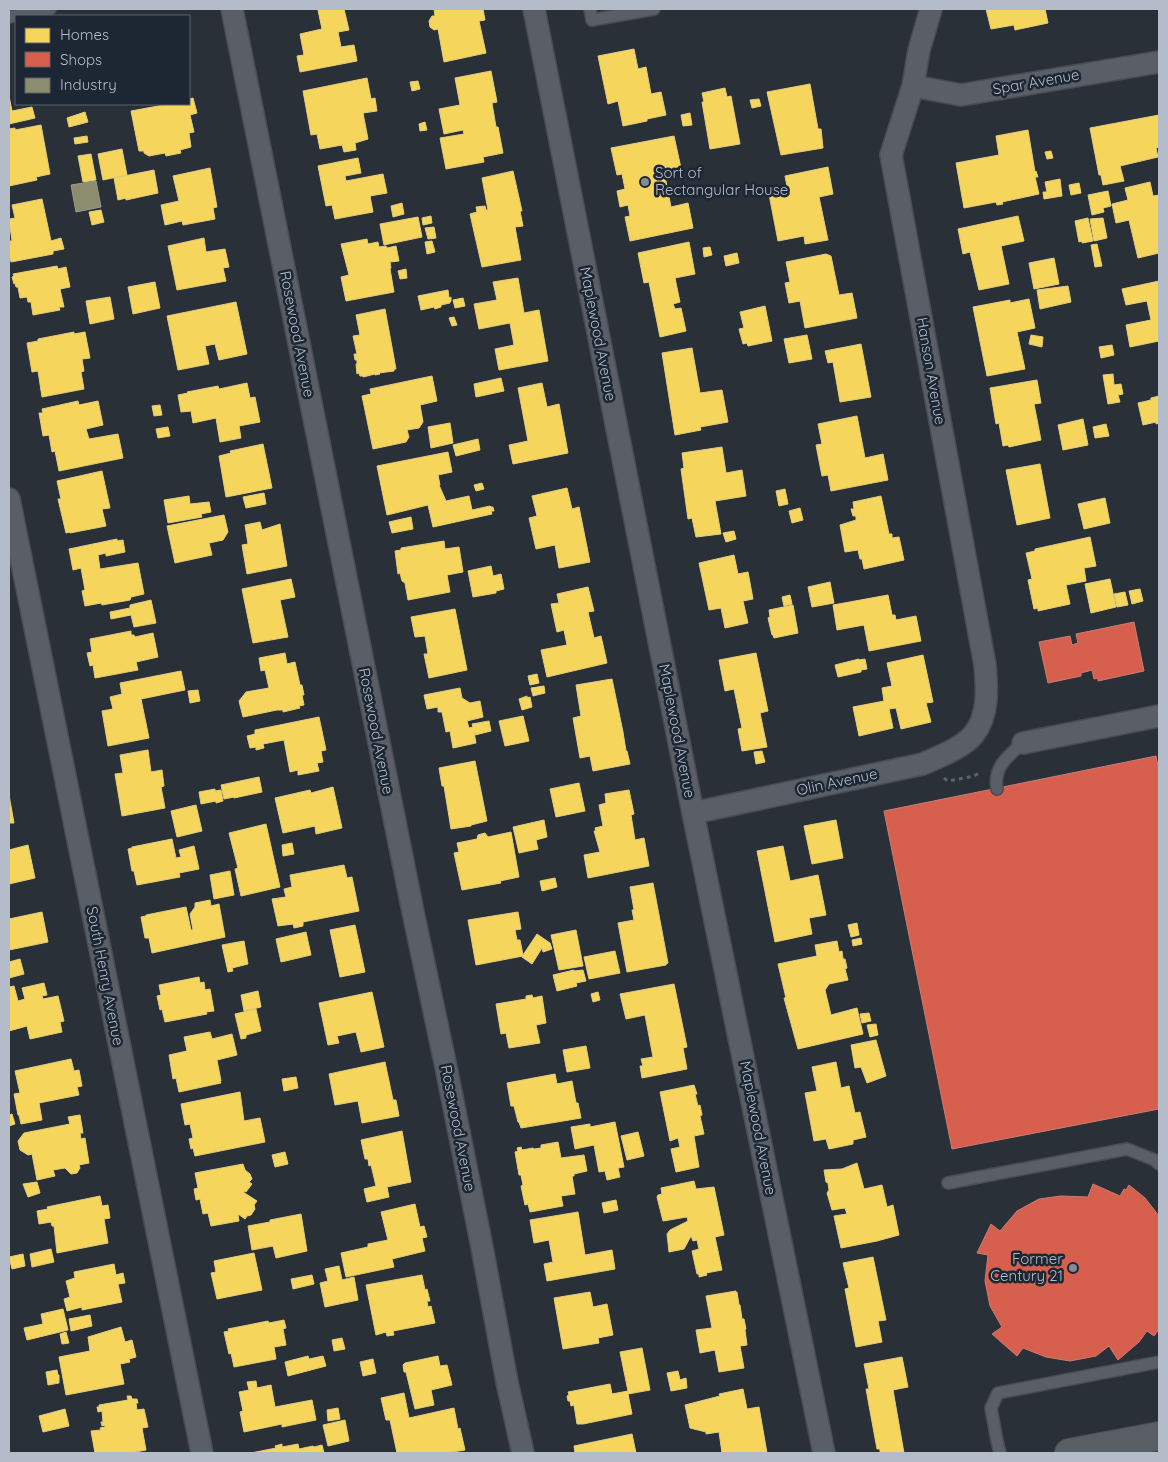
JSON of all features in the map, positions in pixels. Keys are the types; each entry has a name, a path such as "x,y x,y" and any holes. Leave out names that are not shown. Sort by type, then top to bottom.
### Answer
{"street":[{"name":"Rosewood Avenue","path":"232,9 411,902 456,1115 507,1382 523,1453"},
{"name":"Maplewood Avenue","path":"534,9 824,1453"},
{"name":"Hanson Avenue","path":"931,9 919,50 914,86 891,155 985,666 987,695 982,720 973,735"},
{"name":"Spar Avenue","path":"914,86 960,95 1159,62"},
{"name":"South Henry Avenue","path":"9,499 202,1453"},
{"path":"1023,743 1159,716"},
{"name":"Olin Avenue","path":"694,813 923,764 956,748 973,735"},
{"path":"1069,1453 1159,1436"}],"lane":[{"path":"19,15 50,9"},
{"path":"590,9 592,20 626,12 654,9"},
{"path":"998,789 996,781 1003,760 1023,743"},
{"path":"948,1183 1127,1149 1155,1160 1159,1164"},
{"path":"1000,1453 996,1442 991,1408 998,1393 1159,1362"}],"building: Homes":[{"path":"344,9 349,30 338,32 341,47 354,45 357,61 300,72 297,56 304,55 300,34 322,29 318,10"},
{"path":"434,9 483,9 485,20 479,21 486,53 444,62 438,29 434,30 430,27 429,21 432,16 435,16"},
{"path":"986,9 1045,9 1048,23 1015,30 1014,25 991,29"},
{"path":"634,49 638,69 646,67 651,94 661,92 666,115 623,126 618,101 608,104 598,56"},
{"path":"491,71 497,102 492,103 503,153 483,157 484,162 446,169 440,138 464,134 463,130 444,134 439,109 460,105 455,78"},
{"path":"367,78 371,99 375,98 377,111 363,113 368,139 355,143 356,150 344,152 342,145 320,149 317,134 311,135 303,91"},
{"path":"418,81 420,89 412,91 410,82"},
{"path":"810,84 818,129 821,129 823,148 781,155 767,92"},
{"path":"725,88 727,97 731,96 740,144 710,149 702,93"},
{"path":"9,96 12,111 32,107 35,118 9,124"},
{"path":"193,98 197,113 190,115 194,132 189,133 191,147 180,150 181,153 166,156 165,153 149,156 144,151 139,151 131,111 164,105 190,105 190,99"},
{"path":"759,99 761,106 752,108 750,100"},
{"path":"85,112 88,122 69,127 67,118"},
{"path":"690,113 692,125 683,126 681,115"},
{"path":"1159,115 1159,147 1156,148 1158,157 1120,166 1124,181 1103,185 1101,175 1099,175 1090,128"},
{"path":"425,122 427,130 420,131 419,124"},
{"path":"41,125 50,174 36,177 37,180 9,186 9,129 15,128 15,130"},
{"path":"1028,130 1035,172 1038,177 1035,177 1039,194 1002,202 1003,204 997,205 996,202 964,208 956,163 999,155 996,136"},
{"path":"87,136 88,142 75,144 74,138"},
{"name":"Sort of Rectangular House","path":"674,136 681,168 664,171 671,207 688,203 693,228 630,241 625,217 630,216 628,205 620,207 617,191 625,189 622,174 617,175 611,148"},
{"path":"122,149 127,175 103,180 98,154"},
{"path":"1051,151 1053,158 1047,159 1045,152"},
{"path":"91,154 96,180 83,182 78,156"},
{"path":"358,158 361,173 345,176 346,181 383,174 387,193 370,196 373,212 335,219 332,205 326,206 318,166"},
{"path":"828,167 833,194 819,197 828,240 805,244 804,236 778,241 768,189 787,186 785,176"},
{"path":"210,168 217,207 213,208 215,219 183,225 182,221 165,225 161,205 179,201 173,176"},
{"path":"154,170 158,193 118,200 114,178"},
{"path":"513,171 522,211 520,211 523,226 515,227 521,260 482,267 470,214 477,212 476,207 485,206 486,210 488,210 482,178"},
{"path":"1060,179 1062,196 1044,199 1043,192 1047,192 1045,182"},
{"path":"1150,182 1153,196 1159,195 1159,253 1138,258 1129,220 1116,223 1112,204 1128,200 1125,188"},
{"path":"1079,183 1081,193 1071,195 1069,185"},
{"path":"1108,191 1111,206 1103,208 1104,212 1092,215 1088,195"},
{"path":"42,199 51,241 61,238 64,249 53,251 53,254 11,262 9,241 12,241 9,219 15,218 12,205"},
{"path":"402,203 404,214 393,217 391,206"},
{"path":"101,210 104,222 92,225 89,212"},
{"path":"431,216 432,223 423,225 422,218"},
{"path":"1018,216 1024,241 1001,246 1009,284 979,290 970,252 963,254 958,229"},
{"path":"418,217 422,237 384,245 380,224"},
{"path":"1088,218 1093,241 1082,243 1082,241 1079,242 1075,221"},
{"path":"1103,218 1107,238 1094,241 1090,219"},
{"path":"434,227 436,238 428,239 425,228"},
{"path":"204,238 206,252 225,249 229,267 223,268 226,281 177,290 168,246"},
{"path":"367,239 368,244 378,242 379,247 396,246 399,261 390,262 394,292 346,301 341,277 349,275 341,244"},
{"path":"432,241 435,252 427,254 425,242"},
{"path":"689,242 695,274 675,278 680,302 673,304 675,309 681,308 686,331 660,337 649,282 644,283 638,253"},
{"path":"1097,244 1102,266 1095,267 1091,245"},
{"path":"710,247 712,255 704,257 703,248"},
{"path":"737,253 739,263 726,266 724,256"},
{"path":"826,254 831,256 839,295 852,293 857,318 805,328 800,301 789,303 785,283 790,282 786,262"},
{"path":"1054,258 1059,284 1034,289 1029,263"},
{"path":"57,266 58,269 66,267 70,287 60,289 64,307 59,307 60,310 33,315 31,302 28,302 27,297 20,298 18,287 14,284 13,274"},
{"path":"406,269 407,278 400,279 398,271"},
{"path":"518,278 524,313 539,310 548,361 499,370 495,349 514,345 510,323 479,329 474,304 497,300 493,282"},
{"path":"1159,281 1159,341 1130,347 1126,325 1151,320 1147,301 1126,305 1122,289"},
{"path":"155,282 160,308 133,314 128,287"},
{"path":"1068,286 1071,302 1040,309 1037,290"},
{"path":"448,290 449,298 451,297 450,303 435,309 434,307 421,310 418,296"},
{"path":"110,297 114,319 90,324 86,301"},
{"path":"463,298 465,306 455,308 453,300"},
{"path":"1029,299 1035,328 1017,332 1025,369 987,376 973,307 1010,300 1010,303"},
{"path":"236,302 247,354 219,360 215,344 205,346 209,364 178,370 167,316"},
{"path":"765,306 772,341 748,346 747,343 743,344 739,329 744,328 740,312"},
{"path":"385,309 396,369 375,375 360,376 359,373 357,374 357,360 355,360 354,354 357,354 353,336 360,335 356,315"},
{"path":"454,317 457,325 452,326 449,318"},
{"path":"74,332 74,334 85,332 90,358 82,359 84,371 81,372 84,389 42,397 38,371 32,372 27,343"},
{"path":"807,335 812,359 789,363 784,339"},
{"path":"1031,335 1043,337 1042,347 1029,344"},
{"path":"861,344 871,397 840,402 833,362 828,363 825,351"},
{"path":"1112,345 1114,355 1101,358 1099,347"},
{"path":"692,348 700,393 722,390 728,422 700,427 701,430 675,435 662,353"},
{"path":"1113,374 1114,385 1121,384 1123,394 1118,395 1120,402 1108,404 1103,375"},
{"path":"432,376 437,401 420,405 423,422 419,428 407,430 409,437 406,442 373,449 362,396 371,394 370,389"},
{"path":"501,378 504,391 476,397 474,384"},
{"path":"1037,380 1041,403 1034,404 1041,440 1009,447 1008,445 1003,446 999,423 996,424 990,388"},
{"path":"247,383 250,398 255,397 260,422 239,426 241,438 220,442 216,418 193,423 191,411 181,412 178,395 218,386 219,389"},
{"path":"542,383 547,407 559,404 568,453 513,464 509,445 528,441 518,388"},
{"path":"1159,396 1159,423 1143,425 1138,403"},
{"path":"78,401 79,405 98,401 103,425 86,429 89,439 118,434 123,458 59,471 55,451 52,452 49,435 43,436 39,413 43,413 42,409"},
{"path":"160,405 162,415 154,416 152,406"},
{"path":"857,416 865,458 883,454 888,480 831,491 828,475 822,476 816,445 822,444 818,424"},
{"path":"1083,419 1088,445 1063,450 1058,425"},
{"path":"450,423 453,443 431,448 428,427"},
{"path":"1106,424 1109,436 1095,438 1093,427"},
{"path":"168,427 170,436 158,438 156,429"},
{"path":"478,439 480,450 456,456 453,445"},
{"path":"263,444 272,488 226,497 219,456 231,453 230,451"},
{"path":"722,447 726,473 742,470 746,496 715,501 721,534 696,537 692,518 688,519 681,469 684,468 682,453"},
{"path":"448,452 452,472 438,475 439,485 446,501 469,496 472,510 490,506 493,507 494,511 491,511 492,514 433,527 428,505 387,515 377,466"},
{"path":"1040,464 1050,518 1017,525 1006,470"},
{"path":"102,471 110,508 102,509 106,526 66,533 58,499 61,499 57,481"},
{"path":"482,483 484,489 476,491 474,485"},
{"path":"567,488 572,509 579,507 590,562 559,568 555,545 536,549 529,518 537,516 532,496"},
{"path":"785,489 788,504 779,506 776,491"},
{"path":"264,493 266,504 246,508 243,497"},
{"path":"189,496 190,504 209,502 211,512 201,514 202,517 168,523 164,500"},
{"path":"881,496 889,534 892,534 892,538 899,537 904,560 864,569 858,550 845,552 840,525 856,520 856,516 853,516 851,509 854,509 853,502"},
{"path":"1105,498 1110,523 1084,529 1078,504"},
{"path":"800,508 803,520 792,523 789,511"},
{"path":"224,515 228,532 223,540 209,543 212,555 175,563 167,526"},
{"path":"411,517 413,529 392,533 389,522"},
{"path":"260,522 262,530 280,524 287,566 247,574 242,545 248,544 245,525"},
{"path":"734,531 736,539 726,542 723,533"},
{"path":"1090,537 1096,566 1084,568 1086,581 1066,585 1070,604 1038,611 1038,608 1034,609 1028,580 1032,579 1026,553 1035,551 1035,549"},
{"path":"117,539 117,541 123,540 125,552 106,556 106,553 98,555 100,569 138,563 144,594 131,597 130,600 85,606 82,591 85,590 81,568 73,570 69,549"},
{"path":"444,541 445,549 459,547 463,572 447,575 450,592 408,600 405,583 402,581 400,573 398,574 395,551 401,550 401,548"},
{"path":"734,555 738,574 748,572 753,599 743,601 748,623 725,628 721,608 709,610 699,563"},
{"path":"491,566 493,576 501,574 504,589 496,591 496,593 473,597 468,571"},
{"path":"291,579 295,597 280,600 288,637 253,643 242,589"},
{"path":"1110,579 1116,607 1091,613 1085,584"},
{"path":"830,582 834,603 812,607 808,587"},
{"path":"588,587 594,611 588,612 594,638 601,636 607,663 547,677 541,650 567,645 564,630 557,632 551,604 559,603 557,594"},
{"path":"1140,589 1143,601 1132,604 1129,591"},
{"path":"1125,592 1128,605 1117,607 1114,594"},
{"path":"790,595 792,604 784,606 782,597"},
{"path":"888,595 892,615 895,615 896,620 916,616 921,641 869,651 864,625 837,630 833,605"},
{"path":"151,600 156,623 134,627 131,615 111,619 110,612 130,608 130,605"},
{"path":"793,605 798,633 774,638 768,618 770,617 769,610"},
{"path":"455,609 467,670 429,678 424,654 428,654 425,636 415,637 411,617"},
{"path":"131,631 131,635 135,637 153,633 158,657 136,662 138,670 95,678 93,665 90,666 87,653 92,652 90,639"},
{"path":"285,653 287,664 295,662 300,685 302,685 304,705 299,706 300,708 283,712 283,710 277,710 243,717 239,701 246,692 269,688 265,670 261,671 259,658"},
{"path":"756,653 768,711 760,713 767,747 742,751 738,729 742,728 734,689 725,691 719,660"},
{"path":"923,655 933,702 926,703 931,722 901,729 896,708 889,709 893,728 859,736 853,707 884,701 882,688 892,686 887,663"},
{"path":"865,659 867,669 838,677 835,665"},
{"path":"181,671 185,690 141,699 149,738 108,746 102,711 113,709 110,697 122,694 120,683"},
{"path":"537,674 539,683 530,685 528,676"},
{"path":"612,679 630,764 593,771 590,756 580,758 573,718 581,716 576,685"},
{"path":"544,686 545,693 533,696 531,688"},
{"path":"460,688 462,698 470,703 480,701 483,717 467,721 469,728 473,727 472,724 489,721 491,731 475,735 474,732 476,743 453,748 450,731 446,732 442,712 438,712 438,707 427,709 424,695"},
{"path":"198,690 200,701 190,703 188,691"},
{"path":"527,696 527,698 530,697 532,707 522,710 519,699"},
{"path":"523,716 529,741 505,746 499,721"},
{"path":"319,717 326,750 321,751 323,762 317,763 319,771 298,775 298,770 290,772 284,740 263,744 264,748 256,750 256,747 250,748 247,736 255,734 255,730"},
{"path":"148,750 151,772 162,770 164,786 161,787 165,808 122,816 115,774 123,773 120,755"},
{"path":"762,751 765,762 756,764 754,752"},
{"path":"475,761 487,821 451,829 439,768"},
{"path":"259,777 262,792 224,799 221,785"},
{"path":"579,783 585,811 556,817 550,789"},
{"path":"333,787 342,828 316,834 315,826 283,833 275,798 310,790 311,793"},
{"path":"215,789 215,791 221,790 223,801 201,804 199,792"},
{"path":"629,790 634,814 631,815 635,840 644,838 649,866 588,878 584,855 600,852 594,831 596,831 595,828 603,826 599,805 606,803 605,794"},
{"path":"9,795 14,823 9,823"},
{"path":"196,805 202,831 177,837 171,811"},
{"path":"544,820 547,837 536,840 538,849 519,853 513,827"},
{"path":"836,820 843,858 812,864 804,826"},
{"path":"266,824 280,887 241,896 235,869 238,868 229,833"},
{"path":"511,832 519,877 500,881 501,883 462,890 454,853 459,852 457,843 477,839 478,835 485,833 488,837"},
{"path":"172,839 176,858 181,857 179,850 194,846 199,869 179,873 180,877 137,885 128,849"},
{"path":"292,843 294,854 283,856 282,845"},
{"path":"28,845 35,878 9,884 9,850"},
{"path":"783,846 790,881 818,875 826,915 809,918 812,934 775,942 757,851"},
{"path":"344,865 347,878 352,877 359,911 303,922 303,926 294,928 293,924 278,926 272,899 286,897 284,889 292,887 290,875"},
{"path":"230,871 234,895 214,899 210,875"},
{"path":"555,878 557,887 542,891 540,881"},
{"path":"653,883 668,963 666,965 627,972 618,923 634,920 630,887"},
{"path":"210,900 211,906 219,904 225,937 152,953 149,938 145,938 141,917 186,907 191,930 193,930 190,914 195,907 195,903"},
{"path":"42,912 48,942 9,950 9,919"},
{"path":"518,912 521,929 515,930 517,940 520,940 523,955 537,934 550,943 552,949 543,952 542,948 532,964 523,956 476,965 468,920"},
{"path":"857,923 859,935 851,937 848,925"},
{"path":"355,925 365,972 340,977 330,930"},
{"path":"576,930 583,966 559,970 551,935"},
{"path":"306,932 311,955 281,962 276,939"},
{"path":"861,938 862,944 853,946 852,940"},
{"path":"244,941 248,964 232,968 233,971 228,972 222,945"},
{"path":"837,941 839,952 842,951 843,959 845,959 848,980 829,984 825,990 831,1015 857,1008 863,1034 798,1049 784,998 786,998 778,964 817,956 815,945"},
{"path":"615,951 620,973 589,979 584,957"},
{"path":"20,959 24,974 9,978 9,962"},
{"path":"583,970 586,981 576,983 577,986 557,991 553,975"},
{"path":"199,977 200,983 204,982 205,990 210,989 214,1011 165,1022 157,996 161,995 159,985"},
{"path":"44,983 47,995 42,996 43,999 58,996 64,1021 60,1022 62,1032 30,1039 27,1026 9,1031 9,987 14,986 18,1001 25,999 22,988"},
{"path":"674,984 687,1047 683,1048 687,1069 642,1078 640,1066 643,1066 641,1059 653,1057 645,1015 626,1019 620,994"},
{"path":"258,991 261,1007 244,1011 241,995"},
{"path":"372,992 384,1047 361,1052 356,1032 337,1036 339,1043 328,1045 319,1003"},
{"path":"598,992 600,1000 593,1002 591,994"},
{"path":"532,995 533,998 542,996 546,1023 536,1025 540,1043 509,1048 506,1033 501,1034 496,1004 526,999 526,996"},
{"path":"256,1009 261,1031 246,1035 246,1038 241,1039 235,1014"},
{"path":"869,1013 871,1021 862,1023 860,1014"},
{"path":"876,1024 878,1035 870,1037 867,1025"},
{"path":"210,1032 212,1039 232,1034 237,1055 217,1060 221,1083 179,1092 176,1078 173,1079 169,1055 187,1051 184,1037"},
{"path":"876,1040 886,1076 867,1083 861,1067 855,1068 851,1045"},
{"path":"586,1046 590,1068 567,1072 563,1050"},
{"path":"71,1059 74,1071 79,1070 82,1086 77,1087 79,1095 39,1103 42,1120 21,1124 14,1094 20,1093 15,1071"},
{"path":"385,1062 393,1100 396,1100 399,1116 362,1123 358,1101 335,1105 329,1074"},
{"path":"836,1062 841,1088 849,1086 855,1113 860,1112 866,1137 853,1140 853,1144 829,1149 826,1139 814,1141 805,1093 817,1091 812,1067"},
{"path":"555,1074 557,1084 572,1081 581,1118 521,1128 514,1106 511,1106 507,1083"},
{"path":"296,1077 298,1088 284,1091 282,1079"},
{"path":"694,1085 698,1106 700,1105 702,1115 700,1116 704,1134 694,1136 699,1167 676,1172 671,1149 680,1147 678,1138 670,1141 660,1092"},
{"path":"240,1092 244,1121 260,1118 265,1142 195,1156 189,1139 193,1138 190,1124 185,1125 181,1104"},
{"path":"12,1114 15,1124 9,1126 9,1115"},
{"path":"80,1115 83,1133 80,1133 81,1139 85,1138 89,1163 79,1165 80,1168 77,1173 71,1174 65,1168 53,1170 55,1176 37,1180 32,1154 28,1155 20,1150 18,1141 24,1133 70,1124 68,1117"},
{"path":"615,1122 624,1167 618,1168 620,1177 607,1180 605,1171 599,1172 594,1145 575,1149 571,1127 590,1124 590,1127"},
{"path":"402,1131 411,1182 387,1187 389,1197 367,1202 364,1189 376,1186 371,1165 369,1166 368,1159 365,1159 361,1140"},
{"path":"638,1132 644,1156 627,1160 621,1136"},
{"path":"558,1142 561,1158 584,1155 587,1171 572,1176 575,1194 561,1196 563,1206 530,1212 528,1204 525,1205 521,1186 523,1185 521,1175 519,1175 515,1152 518,1151 517,1148 521,1147 522,1150 534,1149 541,1148 541,1145"},
{"path":"285,1152 288,1164 275,1167 272,1155"},
{"path":"857,1163 864,1189 882,1185 887,1207 893,1205 899,1235 841,1248 834,1216 847,1214 845,1208 832,1210 827,1193 829,1190 824,1170 842,1169"},
{"path":"243,1164 245,1170 250,1174 252,1179 249,1182 252,1184 246,1192 243,1192 257,1201 254,1205 255,1209 245,1219 238,1214 239,1221 211,1226 208,1213 203,1214 200,1199 196,1200 194,1189 198,1188 195,1173"},
{"path":"694,1181 696,1189 714,1187 724,1235 715,1237 722,1270 706,1273 707,1275 699,1277 692,1251 699,1249 697,1240 693,1241 691,1236 684,1249 669,1252 667,1234 670,1230 688,1221 687,1217 663,1221 657,1197 662,1194 661,1188"},
{"path":"37,1182 40,1193 28,1197 23,1184"},
{"path":"100,1196 102,1206 108,1205 110,1218 104,1219 108,1243 57,1253 54,1226 52,1226 51,1222 39,1224 37,1211 48,1209 47,1207"},
{"path":"616,1200 618,1210 604,1213 602,1203"},
{"path":"415,1204 420,1227 424,1226 427,1237 422,1238 425,1251 392,1259 394,1267 346,1277 341,1253 388,1240 381,1212"},
{"path":"578,1212 585,1255 612,1250 615,1269 547,1281 544,1264 553,1262 549,1240 534,1243 530,1220"},
{"path":"301,1214 307,1251 276,1258 273,1246 252,1250 248,1226"},
{"path":"51,1249 54,1262 32,1267 30,1254"},
{"path":"254,1253 262,1290 217,1299 211,1273 216,1272 214,1261"},
{"path":"23,1254 25,1266 12,1269 9,1257"},
{"path":"873,1257 886,1320 878,1321 882,1342 856,1347 845,1289 849,1288 843,1263"},
{"path":"114,1264 116,1275 123,1273 125,1283 118,1284 122,1302 82,1310 82,1307 67,1311 64,1299 70,1297 66,1281 75,1278 74,1272"},
{"path":"339,1266 342,1280 354,1277 358,1300 325,1307 320,1283 328,1281 325,1269"},
{"path":"312,1275 314,1284 293,1289 291,1279"},
{"path":"422,1275 425,1290 427,1289 430,1301 427,1301 428,1307 431,1306 435,1323 393,1331 394,1335 387,1336 386,1332 376,1335 366,1285"},
{"path":"736,1291 746,1329 747,1345 740,1346 744,1368 719,1372 715,1350 700,1353 696,1330 712,1328 706,1296"},
{"path":"590,1292 593,1307 607,1304 613,1335 598,1338 599,1343 563,1349 554,1298"},
{"path":"63,1309 68,1330 27,1340 24,1328 43,1324 41,1314"},
{"path":"90,1315 92,1326 71,1331 69,1319"},
{"path":"284,1320 286,1328 283,1329 286,1345 274,1347 276,1359 234,1367 224,1332 229,1331 228,1329 268,1321 269,1323"},
{"path":"121,1327 125,1342 132,1340 136,1357 129,1359 130,1362 120,1364 124,1384 66,1395 59,1357 90,1351 88,1337"},
{"path":"66,1332 69,1343 62,1344 60,1334"},
{"path":"342,1338 345,1349 334,1351 332,1340"},
{"path":"642,1348 650,1390 628,1394 632,1414 577,1424 574,1405 571,1406 570,1401 568,1401 568,1392 610,1384 612,1394 628,1391 620,1352"},
{"path":"308,1356 309,1359 323,1356 326,1366 288,1376 285,1362"},
{"path":"438,1356 440,1366 447,1365 452,1385 431,1390 434,1405 415,1409 403,1365"},
{"path":"902,1357 908,1387 893,1390 904,1453 880,1453 880,1449 877,1449 866,1389 869,1389 864,1364"},
{"path":"373,1359 376,1373 363,1376 360,1362"},
{"path":"57,1370 59,1383 48,1385 46,1372"},
{"path":"678,1371 680,1380 686,1378 687,1388 671,1391 667,1373"},
{"path":"256,1381 257,1388 271,1385 275,1407 312,1400 316,1420 282,1427 282,1424 244,1432 240,1412 243,1411 239,1392 249,1390 247,1382"},
{"path":"743,1389 747,1409 759,1407 767,1453 722,1453 719,1432 706,1434 706,1432 690,1428 685,1405 720,1396 719,1394"},
{"path":"404,1393 409,1418 454,1408 465,1450 446,1453 397,1453 390,1420 386,1420 381,1398"},
{"path":"127,1396 137,1399 137,1410 144,1409 148,1427 142,1428 146,1450 130,1453 95,1453 91,1431 101,1430 100,1428 105,1427 105,1425 102,1426 101,1422 103,1422 102,1411 98,1412 97,1407 99,1405 128,1400"},
{"path":"338,1408 340,1419 328,1421 327,1410"},
{"path":"65,1409 69,1426 43,1432 39,1416"},
{"path":"345,1420 349,1441 328,1446 323,1425"},
{"path":"632,1434 636,1453 575,1453 574,1446"},
{"path":"282,1444 282,1447 298,1444 299,1449 322,1445 324,1453 251,1453 276,1448 275,1446"}],"building: Shops":[{"path":"1134,622 1144,671 1098,681 1098,678 1094,679 1092,670 1081,673 1081,676 1048,683 1039,642 1070,636 1072,645 1078,643 1076,634"},
{"path":"1156,756 1159,771 1159,1109 952,1149 884,811"},
{"name":"Former Century 21","path":"1093,1184 1120,1196 1129,1185 1145,1198 1159,1216 1159,1327 1157,1332 1154,1336 1147,1331 1139,1342 1118,1360 1109,1346 1096,1356 1070,1361 1046,1357 1023,1348 1017,1356 992,1334 1002,1327 990,1306 985,1281 988,1255 977,1253 991,1224 1000,1231 1017,1211 1039,1199 1061,1196 1088,1197"}],"building: Industry":[{"path":"96,181 101,207 76,212 71,185"}],"place":[{"name":"Sort of Rectangular House","path":"645,182"},
{"name":"Former Century 21","path":"1073,1268"}]}
